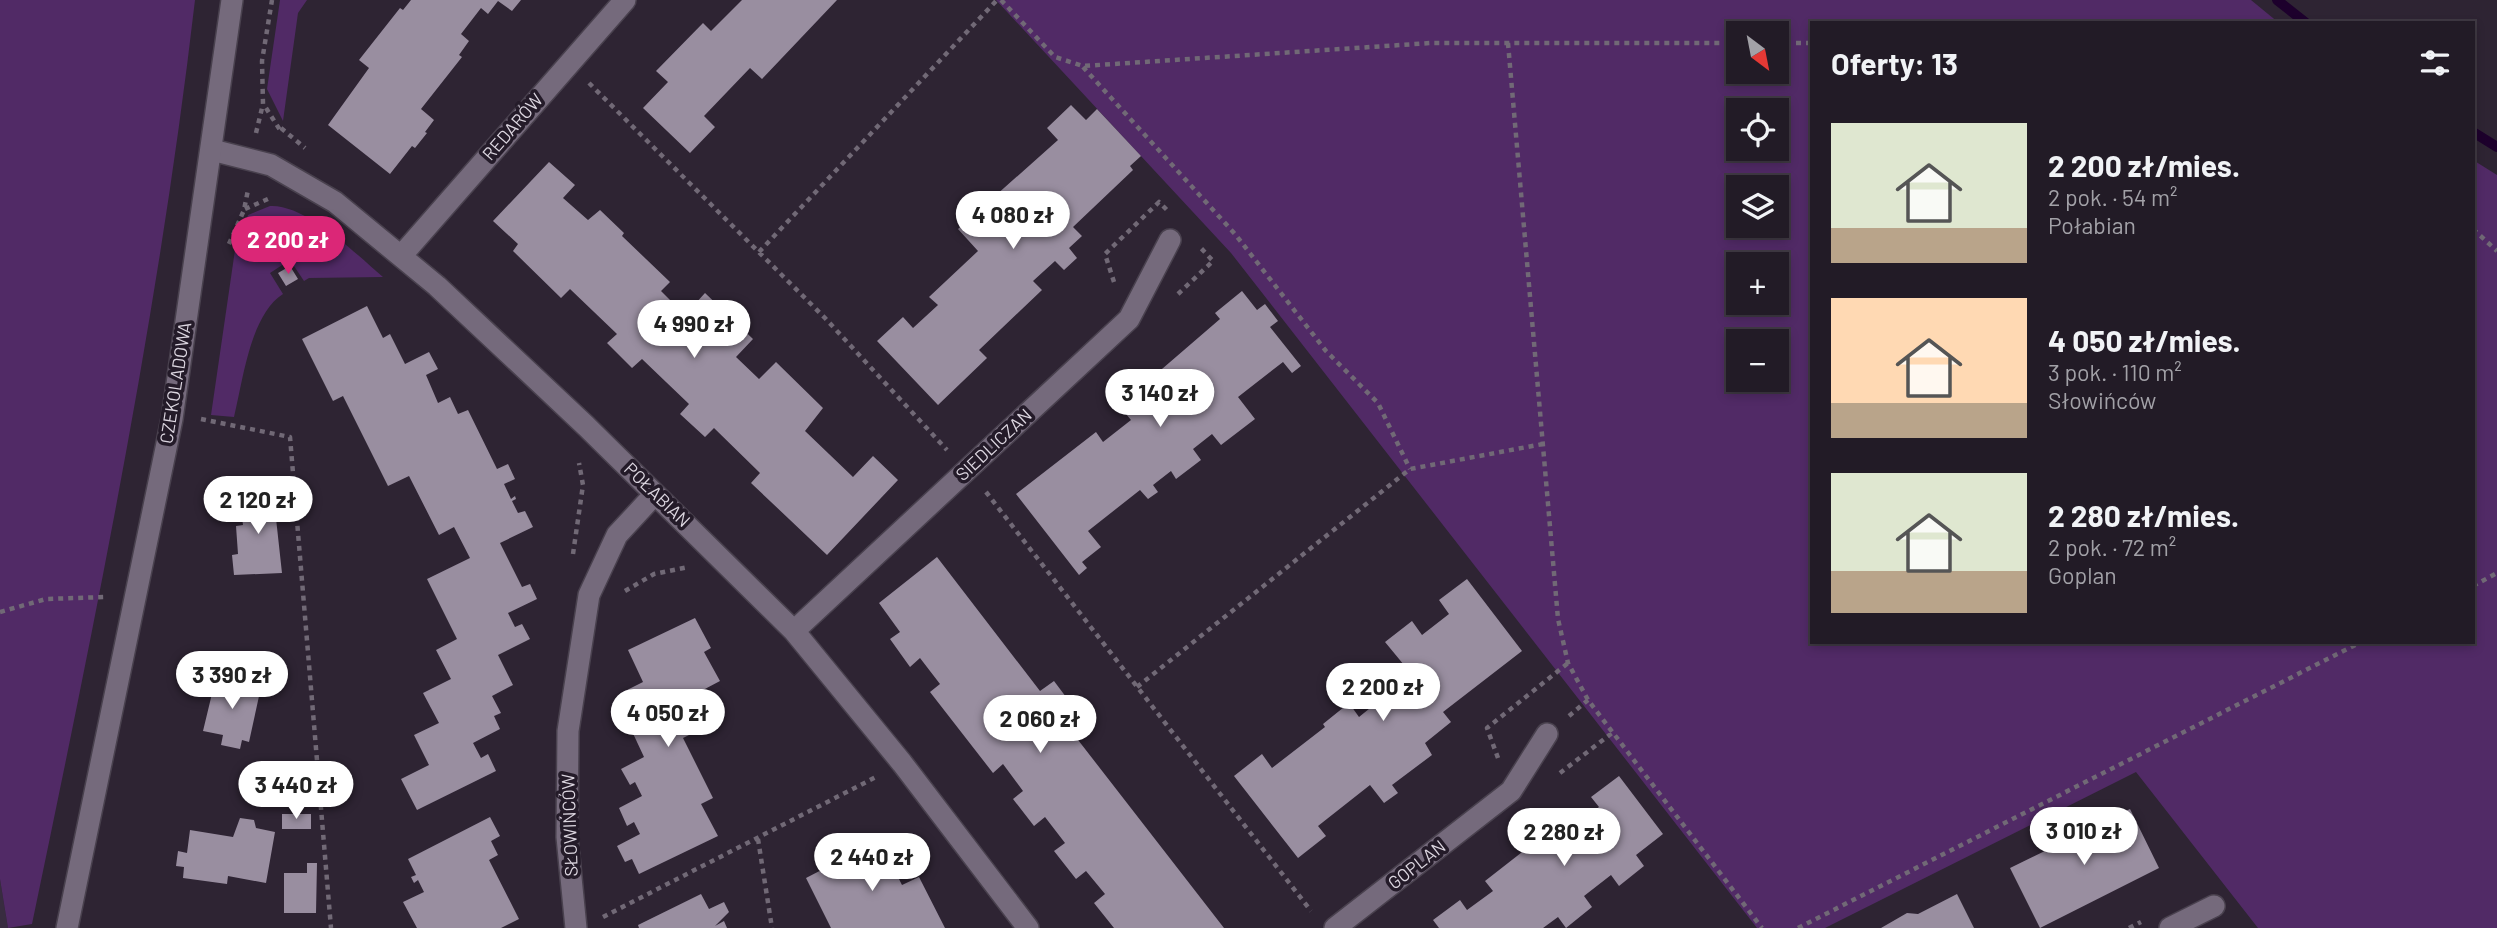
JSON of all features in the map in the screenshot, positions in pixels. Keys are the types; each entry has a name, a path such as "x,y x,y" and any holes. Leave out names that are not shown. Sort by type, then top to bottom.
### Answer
{"street":[{"name":"CZEKOLADOWA","path":"68,928 172,419 232,0"},
{"name":"REDARÓW","path":"402,255 625,0"},
{"name":"POŁABIAN","path":"212,150 256,159 304,182 335,202 402,255 655,494 794,631 902,763 1028,928"},
{"name":"SIEDLICZAN","path":"794,631 1129,319 1170,240"},
{"name":"SŁOWIŃCÓW","path":"576,928 567,837 568,731 589,595 617,535 655,494"},
{"name":"GOPLAN","path":"1327,924 1511,791 1547,734"},
{"path":"2170,928 2214,906"}],"path":[{"path":"272,0 261,61 265,106 281,128 278,134"},
{"path":"759,252 999,0 1055,57 1083,66 1431,43 1726,43"},
{"path":"1508,43 1558,619 1569,663 1587,700 1762,928"},
{"path":"1789,43 1810,43"},
{"path":"1083,66 1235,234 1326,351 1378,403 1410,469"},
{"path":"581,75 759,252 955,459"},
{"path":"259,113 265,106"},
{"path":"246,203 244,210 264,199"},
{"path":"2475,231 2497,251"},
{"path":"210,421 290,437 331,928"},
{"path":"1137,687 1410,469 1543,444"},
{"path":"571,568 583,485 575,453"},
{"path":"984,490 1137,687 1327,924"},
{"path":"617,599 636,582 653,574 685,567 692,569"},
{"path":"2475,585 2497,573"},
{"path":"0,612 46,599 106,597"},
{"path":"1798,928 2357,644"},
{"path":"1495,768 1498,758 1487,728 1569,663"},
{"path":"608,914 880,775"},
{"path":"758,839 772,928"}],"shaded area":[{"path":"0,0 195,0 144,348 79,694 32,924 8,928 0,879"},
{"path":"280,0 307,0 298,13 283,121 267,89"},
{"path":"996,0 2251,0 2277,21 1810,21 1810,644 2475,644 2475,161 2497,175 2497,928 2258,928 2136,772 1825,928 1757,928 1231,253"},
{"path":"270,206 299,213 330,232 383,277 309,278 304,281 290,260 270,273 283,294 272,304 255,333 234,417 211,415 235,250 248,215"},
{"path":"0,879 8,928 0,928"}],"building":[{"path":"411,0 521,0 512,11 498,1 488,14 481,8 461,34 469,41 459,55 462,57 421,109 434,120 415,148 412,146 390,174 328,125 369,68 359,60 400,8 403,10"},
{"path":"742,0 837,0 762,79 750,68 704,116 715,127 690,153 643,108 668,82 656,71 703,23 711,31"},
{"path":"1071,105 1086,120 1097,109 1141,156 1130,166 1133,170 1073,227 1082,236 1069,248 1077,258 1064,270 1055,261 1033,281 1042,290 979,350 987,358 938,405 877,341 903,317 913,328 938,305 929,297 978,251 958,229 1058,140 1047,128"},
{"path":"549,162 575,185 563,198 588,220 600,210 624,233 622,236 670,282 661,291 685,315 705,293 753,339 736,357 759,379 776,362 823,408 805,431 853,477 873,456 898,480 827,555 751,483 760,473 714,428 705,437 680,414 689,404 642,359 632,368 607,343 617,334 570,289 561,298 513,251 518,244 493,221"},
{"path":"290,266 298,279 286,286 278,273"},
{"path":"1242,291 1257,310 1265,304 1278,321 1270,327 1301,366 1292,373 1283,362 1238,397 1255,419 1221,445 1212,434 1193,449 1201,460 1176,479 1171,471 1153,485 1158,492 1148,499 1140,490 1088,531 1101,547 1082,562 1087,568 1079,575 1016,494 1096,432 1103,442 1131,420 1126,414 1150,395 1148,391 1161,382 1155,375 1220,319 1215,313"},
{"path":"367,306 383,338 390,334 405,364 429,352 438,369 426,375 438,403 450,397 458,414 468,410 497,469 508,464 515,479 504,484 511,499 515,496 516,499 512,501 518,513 525,511 533,527 500,543 522,587 530,584 537,599 508,613 515,627 522,624 530,639 498,655 513,685 492,696 501,713 494,716 500,729 473,743 481,758 488,754 496,771 417,810 401,779 429,765 414,735 439,723 423,693 451,679 436,650 457,639 427,579 470,558 454,527 439,535 409,476 388,486 343,396 333,401 302,339"},
{"path":"273,491 282,573 234,575 232,555 238,554 236,526 243,525 239,494"},
{"path":"937,557 1040,691 1054,681 1075,709 1061,718 1224,928 1114,928 1094,903 1105,894 1086,871 1076,879 1054,851 1065,843 1045,817 1034,826 1013,799 1023,791 1003,764 993,773 930,692 940,684 920,658 910,667 890,639 900,632 879,603"},
{"path":"1467,579 1522,651 1443,712 1451,722 1425,743 1432,755 1392,785 1398,793 1384,803 1370,785 1318,826 1326,836 1298,858 1234,776 1262,754 1272,768 1325,727 1323,724 1349,703 1359,717 1385,696 1378,686 1404,665 1385,642 1412,621 1422,635 1449,614 1439,600"},
{"path":"695,618 711,648 704,652 720,681 686,699 701,729 683,738 713,798 701,804 718,836 639,874 632,859 625,862 617,846 640,834 634,822 627,826 619,808 642,796 635,782 630,785 621,769 644,757 630,727 645,720 637,705 631,709 623,692 643,682 628,650"},
{"path":"216,677 261,687 249,742 242,740 240,749 221,745 223,735 203,731"},
{"path":"1619,776 1663,834 1636,855 1644,866 1619,886 1611,875 1584,896 1592,907 1566,928 1558,917 1543,928 1439,928 1433,920 1460,900 1467,910 1493,891 1485,881 1566,818 1574,827 1599,807 1591,797"},
{"path":"2130,809 2159,868 2040,928 2010,868 2049,849 2055,839 2080,827 2090,828"},
{"path":"282,814 311,814 311,829 282,829"},
{"path":"490,817 500,836 491,841 498,855 489,860 519,919 501,928 417,928 403,902 424,892 418,880 414,883 411,877 416,875 408,859"},
{"path":"240,818 254,820 256,828 275,832 266,883 228,876 227,884 183,878 184,867 176,866 178,851 187,853 190,830 233,837"},
{"path":"885,837 900,869 895,871 902,885 919,877 945,928 831,928 806,878"},
{"path":"307,863 317,863 316,913 284,913 284,873 307,873"},
{"path":"701,894 709,909 724,902 729,912 715,926 724,921 727,928 639,928 638,925"},
{"path":"1957,894 1974,928 1881,928 1907,913 1918,914"}],"waterway":[{"path":"2277,0 2303,21"},
{"path":"2475,133 2497,147"}]}
